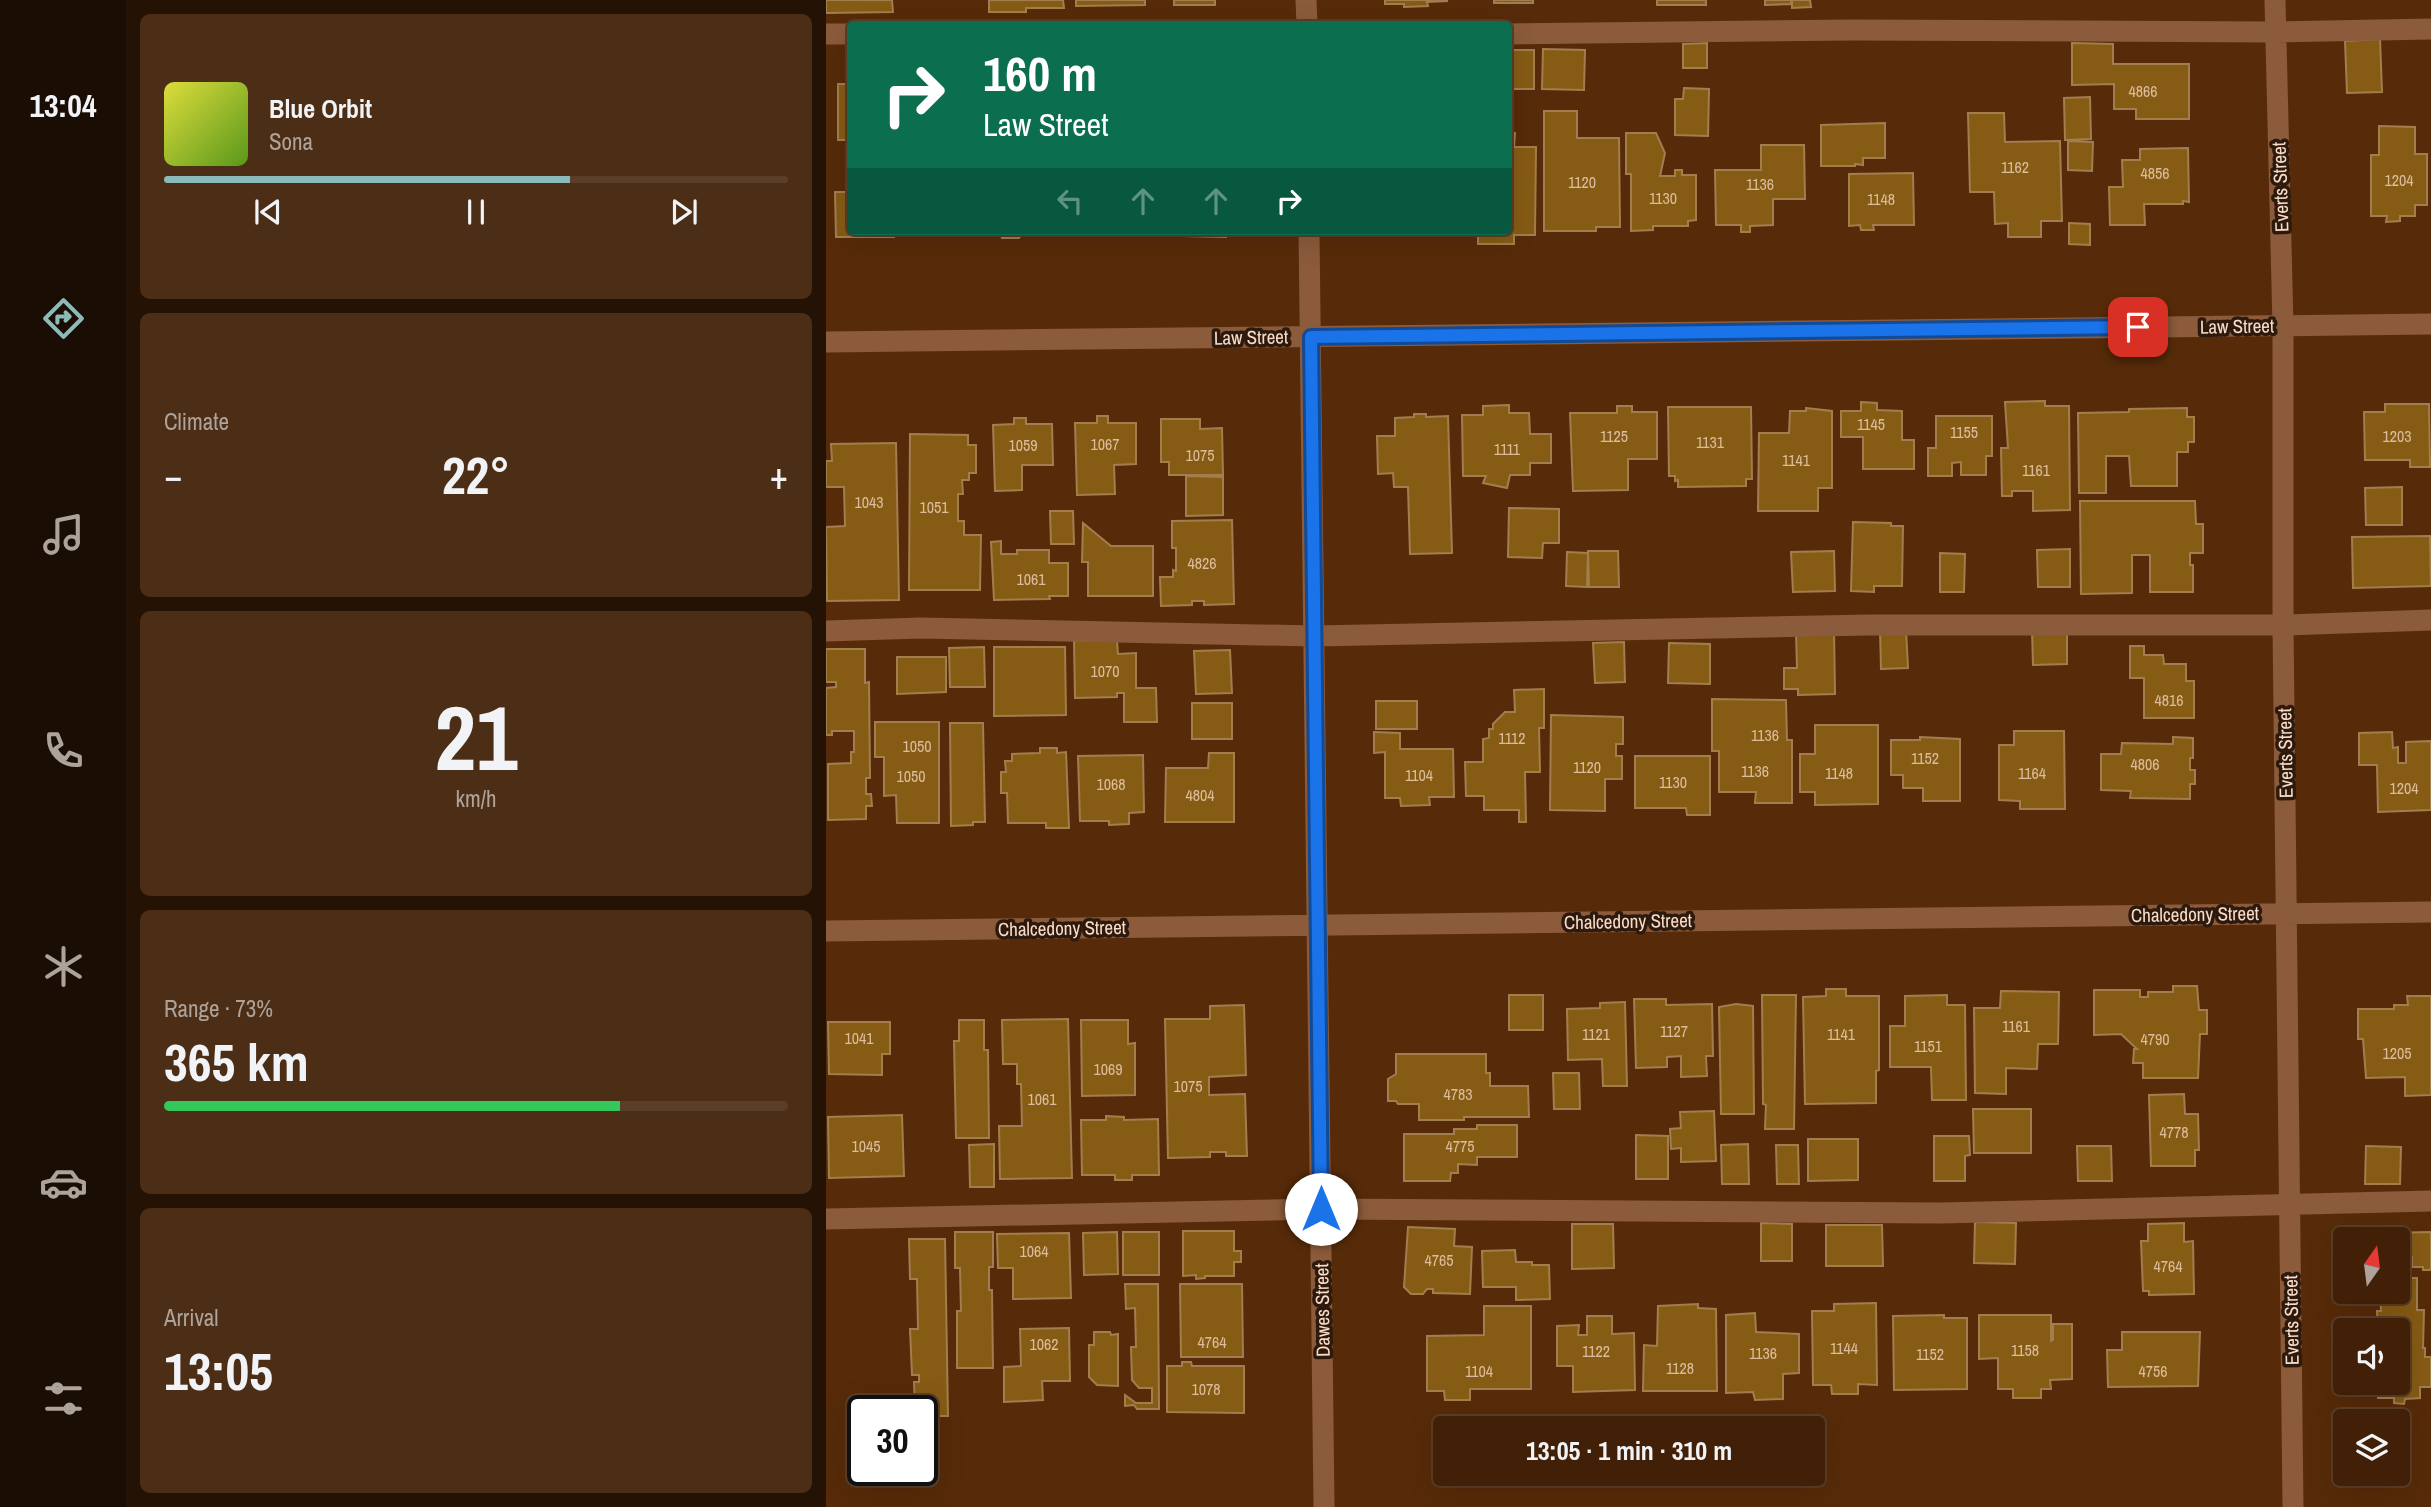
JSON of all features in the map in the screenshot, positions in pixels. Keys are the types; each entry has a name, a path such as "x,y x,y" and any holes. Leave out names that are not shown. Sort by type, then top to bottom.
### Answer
{"street":[{"path":"1306,0 1307,21"},
{"name":"Everts Street","path":"2275,0 2283,326 2283,625 2293,1507"},
{"path":"1512,34 1852,30 2275,32 2431,29"},
{"path":"826,34 847,34"},
{"name":"Dawes Street","path":"1309,235 1324,1507"},
{"name":"Law Street","path":"826,342 2431,324"},
{"path":"826,631 921,628 1314,636 1870,625 2283,625 2431,620"},
{"name":"Chalcedony Street","path":"826,931 2431,912"},
{"path":"826,1219 1321,1209 1941,1213 2431,1201"}],"building":[{"path":"826,0 892,0 893,12 826,13"},
{"path":"989,0 1063,0 1064,8 989,12"},
{"path":"1076,0 1145,0 1145,5 1076,6"},
{"path":"1174,0 1215,0 1215,5 1174,5"},
{"path":"1385,0 1447,1 1427,2 1428,6 1404,7 1404,4 1385,4"},
{"path":"1494,0 1533,0 1533,3 1494,3"},
{"path":"1657,0 1706,0 1706,5 1657,5"},
{"path":"1765,0 1791,0 1791,4 1765,5"},
{"path":"1792,0 1810,0 1811,7 1792,8"},
{"path":"2380,39 2382,92 2347,93 2345,41"},
{"path":"1707,43 1707,68 1683,68 1683,44"},
{"path":"2072,43 2113,44 2113,64 2189,64 2189,119 2136,119 2136,109 2114,109 2114,84 2072,85"},
{"path":"1543,49 1585,50 1584,90 1542,89"},
{"path":"1512,50 1534,50 1534,89 1512,89"},
{"path":"838,84 847,84 847,140 838,140"},
{"path":"1684,88 1709,89 1708,136 1675,135 1675,99 1683,99"},
{"path":"2090,97 2091,139 2065,140 2064,98"},
{"path":"1544,111 1577,111 1577,138 1619,138 1620,227 1596,227 1596,231 1544,231"},
{"path":"1968,113 2004,113 2005,142 2060,141 2062,221 2041,221 2041,237 2008,237 2008,223 1995,224 1994,192 1970,192"},
{"path":"1885,123 1885,158 1863,158 1863,165 1855,166 1821,166 1821,125"},
{"path":"2379,126 2415,127 2415,154 2427,154 2427,205 2415,205 2415,216 2400,216 2400,221 2386,222 2387,216 2371,216 2371,155 2379,155"},
{"path":"1512,133 1515,133 1514,147 1536,147 1535,235 1514,235 1514,244 1478,244 1478,235 1512,235"},
{"path":"1626,133 1656,133 1665,153 1660,176 1675,176 1675,170 1682,170 1682,175 1696,175 1696,220 1688,221 1688,226 1653,226 1653,230 1631,231 1631,174 1626,174"},
{"path":"2068,141 2093,142 2092,171 2068,170"},
{"path":"1761,145 1804,145 1805,199 1773,199 1773,225 1750,226 1750,232 1741,232 1741,225 1716,225 1715,170 1761,170"},
{"path":"2188,148 2189,202 2144,204 2145,225 2110,225 2109,187 2123,187 2122,160 2140,160 2140,149"},
{"path":"1913,173 1914,225 1873,225 1874,230 1861,230 1860,225 1849,226 1849,174"},
{"path":"835,192 847,192 847,235 894,235 894,237 836,237"},
{"path":"2069,223 2090,224 2090,245 2069,244"},
{"path":"919,235 980,235 980,236"},
{"path":"1001,235 1021,235 1019,238 1002,238"},
{"path":"1226,235 1226,237 1182,236"},
{"path":"2045,401 2045,406 2069,406 2070,510 2033,511 2033,491 2012,491 2012,496 2002,496 2001,448 2008,448 2005,402"},
{"path":"1861,402 1877,403 1877,410 1902,411 1902,440 1914,440 1914,469 1863,469 1863,437 1841,437 1841,411 1861,411"},
{"path":"2385,404 2429,404 2430,467 2410,467 2410,460 2365,460 2364,412 2385,412"},
{"path":"1509,405 1509,413 1529,413 1530,434 1551,434 1551,463 1530,463 1530,475 1510,475 1507,488 1483,483 1486,476 1463,476 1462,415 1483,415 1483,406"},
{"path":"1617,406 1632,406 1632,412 1657,412 1657,459 1628,459 1628,490 1573,491 1570,413 1617,413"},
{"path":"1668,407 1751,407 1752,479 1746,479 1746,486 1678,487 1675,476 1669,476"},
{"path":"1806,408 1832,411 1832,488 1818,488 1818,511 1758,511 1759,433 1789,433 1790,411 1806,411"},
{"path":"2187,408 2187,417 2194,417 2194,442 2188,442 2188,452 2177,452 2177,486 2131,486 2129,456 2106,456 2106,493 2079,493 2078,413"},
{"path":"1414,414 1426,414 1426,417 1448,416 1452,553 1410,554 1408,487 1394,487 1393,473 1378,474 1377,436 1395,436 1395,418 1414,417"},
{"path":"1097,416 1108,416 1108,423 1136,423 1136,464 1114,465 1115,494 1077,495 1075,423 1097,423"},
{"path":"1936,416 1992,416 1992,456 1986,456 1986,475 1961,475 1961,462 1952,463 1952,476 1928,476 1928,448 1936,448"},
{"path":"1014,418 1026,418 1026,424 1052,424 1053,465 1022,465 1022,490 995,491 993,425 1014,424"},
{"path":"1161,419 1200,419 1200,429 1222,428 1223,475 1169,475 1169,462 1161,462"},
{"path":"910,434 968,435 968,445 976,445 976,473 969,473 969,480 962,480 963,494 958,494 958,521 964,521 964,535 981,535 980,590 909,590"},
{"path":"896,443 899,600 827,601 826,527 845,526 844,487 826,487 826,461 832,461 831,444"},
{"path":"1186,476 1223,477 1223,515 1186,516"},
{"path":"2402,487 2402,525 2366,525 2365,488"},
{"path":"2080,501 2195,501 2196,524 2203,524 2203,553 2190,553 2193,592 2150,592 2150,555 2132,555 2132,593 2081,594"},
{"path":"1509,508 1559,509 1559,543 1543,543 1542,558 1508,557"},
{"path":"1050,511 1073,511 1074,544 1051,544"},
{"path":"1232,520 1234,604 1204,605 1204,601 1192,601 1192,605 1161,606 1160,577 1173,577 1173,570 1176,571 1176,548 1172,548 1172,521"},
{"path":"1853,522 1903,526 1902,586 1874,586 1874,592 1851,591"},
{"path":"1083,523 1111,546 1153,546 1153,596 1088,596 1088,562 1082,562"},
{"path":"2430,536 2431,586 2353,588 2352,537"},
{"path":"1001,541 1001,554 1017,554 1017,550 1049,550 1049,563 1068,563 1068,596 994,600 991,542"},
{"path":"2070,549 2070,587 2038,587 2037,550"},
{"path":"1588,551 1618,551 1619,587 1589,587"},
{"path":"1834,551 1835,591 1793,592 1791,552"},
{"path":"1567,552 1588,553 1587,587 1566,586"},
{"path":"1940,553 1965,554 1964,592 1940,592"},
{"path":"1906,629 1908,668 1881,669 1880,630"},
{"path":"2032,630 2067,630 2067,664 2033,665"},
{"path":"1834,631 1835,694 1798,695 1798,689 1784,689 1784,668 1797,668 1796,632"},
{"path":"1074,641 1117,641 1118,654 1136,653 1136,688 1156,688 1157,722 1124,722 1124,693 1117,693 1117,697 1075,698"},
{"path":"1624,642 1625,682 1595,683 1593,643"},
{"path":"1669,643 1710,644 1710,684 1668,683"},
{"path":"2130,646 2144,646 2144,655 2163,655 2164,664 2186,664 2186,681 2194,681 2194,718 2144,718 2144,678 2130,678"},
{"path":"984,647 985,687 950,687 949,648"},
{"path":"994,647 1065,647 1066,715 994,716"},
{"path":"826,649 865,649 865,683 869,682 870,778 866,778 866,794 871,794 872,806 866,806 866,819 828,820 828,764 851,763 854,731 832,731 832,735 826,735 826,688 836,687 836,682 826,682"},
{"path":"1230,650 1232,693 1196,694 1194,651"},
{"path":"897,657 946,657 946,692 897,694"},
{"path":"1544,689 1544,728 1539,728 1540,772 1525,772 1526,822 1519,822 1519,810 1484,810 1484,796 1466,796 1465,762 1483,762 1483,739 1489,738 1489,729 1493,729 1493,724 1505,712 1515,712 1514,690"},
{"path":"1712,699 1786,700 1787,740 1792,740 1792,803 1755,803 1756,792 1719,792 1719,751 1712,751"},
{"path":"1376,701 1417,701 1417,729 1376,729"},
{"path":"1192,703 1232,703 1232,739 1192,739"},
{"path":"1551,715 1623,717 1623,744 1616,744 1616,756 1622,756 1622,779 1605,779 1605,811 1550,810"},
{"path":"875,722 939,722 939,823 897,823 896,795 884,796 884,757 875,757"},
{"path":"950,723 983,723 985,822 951,826"},
{"path":"1815,725 1878,725 1878,804 1815,805 1815,792 1800,792 1800,754 1815,754"},
{"path":"2014,731 2064,731 2065,809 2020,809 2020,801 1999,800 1999,745 2014,745"},
{"path":"1374,732 1400,733 1400,749 1453,749 1454,797 1429,797 1430,805 1401,806 1400,798 1385,798 1385,752 1374,753"},
{"path":"2392,732 2393,748 2398,747 2398,763 2406,763 2406,742 2431,741 2431,810 2378,812 2377,765 2359,765 2359,733"},
{"path":"1920,737 1960,739 1960,801 1923,801 1923,788 1903,788 1903,775 1891,775 1891,740 1920,740"},
{"path":"2173,737 2193,738 2190,770 2195,770 2195,784 2190,784 2190,799 2130,798 2131,791 2101,790 2101,754 2121,754 2122,743 2173,744"},
{"path":"1040,748 1057,748 1057,753 1066,752 1069,828 1046,828 1046,823 1008,823 1007,793 1001,793 1001,772 1006,772 1005,761 1012,761 1012,754 1040,753"},
{"path":"1209,753 1234,753 1234,822 1165,822 1166,768 1208,768"},
{"path":"1143,755 1144,812 1129,813 1129,824 1109,825 1109,821 1080,821 1078,756"},
{"path":"1635,756 1710,756 1710,815 1687,815 1686,808 1635,808"},
{"path":"2173,986 2197,986 2199,1010 2207,1010 2207,1034 2200,1034 2198,1078 2143,1078 2143,1063 2133,1063 2134,1049 2137,1049 2121,1034 2094,1035 2094,990 2140,990 2140,997 2148,997 2148,992 2173,992"},
{"path":"1826,989 1846,989 1846,996 1879,996 1876,1103 1805,1104 1803,997 1826,996"},
{"path":"2001,991 2059,992 2058,1044 2038,1044 2037,1069 2006,1068 2006,1094 1975,1093 1974,1008 2000,1008"},
{"path":"1509,995 1543,995 1543,1030 1509,1030"},
{"path":"1762,995 1796,995 1794,1129 1765,1129"},
{"path":"1947,995 1947,1005 1965,1005 1966,1100 1932,1100 1931,1067 1890,1067 1890,1026 1905,1026 1905,996"},
{"path":"2407,996 2431,996 2431,1095 2405,1096 2405,1077 2366,1078 2363,1039 2358,1039 2358,1009 2394,1009 2394,1005 2408,1005"},
{"path":"1634,999 1666,999 1666,1005 1712,1004 1713,1056 1706,1056 1707,1076 1681,1077 1681,1056 1667,1057 1667,1067 1636,1068"},
{"path":"1625,1002 1627,1086 1603,1086 1602,1059 1568,1060 1567,1009 1600,1008 1600,1003"},
{"path":"1736,1004 1753,1006 1754,1114 1721,1114 1719,1007"},
{"path":"1244,1005 1246,1075 1209,1077 1209,1095 1245,1094 1247,1156 1226,1156 1226,1152 1210,1152 1210,1157 1168,1158 1165,1019 1210,1019 1210,1006"},
{"path":"1068,1019 1072,1178 1000,1179 999,1126 1022,1126 1021,1084 1017,1084 1017,1064 1003,1064 1002,1020"},
{"path":"959,1020 984,1020 984,1050 988,1050 989,1138 956,1138 954,1041 959,1041"},
{"path":"1081,1020 1128,1020 1128,1044 1135,1043 1135,1095 1082,1096"},
{"path":"828,1022 890,1022 890,1054 882,1054 882,1075 829,1074"},
{"path":"1396,1054 1486,1054 1486,1073 1490,1073 1490,1086 1528,1086 1529,1117 1419,1120 1419,1104 1388,1101 1388,1079 1396,1074"},
{"path":"1553,1073 1579,1073 1580,1109 1554,1109"},
{"path":"2184,1094 2185,1114 2198,1114 2199,1150 2195,1150 2195,1166 2151,1166 2149,1095"},
{"path":"1973,1109 2031,1109 2031,1153 1974,1153"},
{"path":"1714,1111 1716,1161 1681,1162 1681,1148 1671,1149 1670,1129 1681,1128 1680,1112"},
{"path":"902,1115 904,1176 829,1178 828,1117"},
{"path":"1106,1116 1124,1117 1124,1120 1158,1119 1159,1175 1132,1175 1132,1180 1115,1180 1115,1175 1082,1175 1081,1120 1106,1120"},
{"path":"1477,1125 1517,1125 1517,1157 1477,1157 1477,1165 1458,1164 1458,1173 1451,1173 1450,1181 1404,1181 1404,1134 1454,1134 1454,1129 1477,1129"},
{"path":"1636,1135 1668,1136 1668,1179 1636,1179"},
{"path":"1934,1136 1969,1136 1970,1155 1965,1156 1965,1181 1934,1181"},
{"path":"1808,1139 1858,1139 1858,1180 1808,1181"},
{"path":"994,1144 994,1187 970,1187 969,1145"},
{"path":"1748,1144 1749,1184 1722,1184 1721,1145"},
{"path":"1776,1145 1798,1145 1799,1184 1777,1184"},
{"path":"2077,1146 2111,1146 2112,1181 2078,1181"},
{"path":"2366,1146 2401,1147 2400,1184 2365,1184"},
{"path":"1975,1222 2016,1223 2015,1264 1974,1263"},
{"path":"1761,1223 1792,1224 1792,1261 1761,1261"},
{"path":"2184,1223 2184,1242 2193,1241 2194,1294 2149,1295 2149,1291 2143,1291 2141,1241 2148,1241 2148,1224"},
{"path":"1572,1224 1613,1224 1614,1268 1572,1269"},
{"path":"1826,1225 1882,1225 1883,1266 1826,1266"},
{"path":"1408,1227 1455,1229 1454,1246 1472,1247 1470,1294 1433,1293 1433,1289 1427,1289 1423,1294 1411,1294 1404,1287"},
{"path":"1183,1231 1234,1231 1234,1251 1241,1251 1241,1262 1234,1262 1234,1276 1205,1276 1196,1279 1196,1275 1183,1276"},
{"path":"955,1232 993,1232 993,1267 989,1267 989,1290 992,1290 993,1368 957,1368 957,1311 961,1311 960,1268 955,1268"},
{"path":"1117,1232 1118,1274 1084,1275 1083,1233"},
{"path":"1123,1232 1159,1232 1159,1275 1123,1275"},
{"path":"2410,1232 2431,1232 2431,1270 2412,1267"},
{"path":"1069,1233 1071,1298 1013,1299 1013,1268 998,1268 997,1234"},
{"path":"909,1239 945,1239 948,1416 938,1416 938,1395 914,1395 914,1382 919,1382 919,1375 912,1375 910,1329 918,1329 917,1279 910,1279"},
{"path":"1515,1250 1516,1262 1549,1265 1550,1299 1516,1300 1516,1287 1483,1287 1482,1251"},
{"path":"2410,1278 2417,1278 2417,1310 2424,1310 2423,1348 2425,1357 2431,1357 2431,1387 2420,1387 2420,1398 2405,1399 2404,1404 2394,1403 2394,1398 2378,1398 2378,1395 2410,1395 2410,1318 2377,1318 2377,1311 2381,1311 2381,1304 2410,1304"},
{"path":"1125,1284 1158,1284 1159,1409 1125,1406 1125,1395 1136,1403 1152,1403 1152,1388 1139,1388 1132,1380 1131,1347 1136,1347 1135,1308 1126,1309"},
{"path":"1180,1284 1242,1284 1243,1357 1181,1357"},
{"path":"1876,1303 1877,1385 1858,1384 1858,1394 1832,1394 1831,1385 1813,1385 1812,1311 1834,1311 1834,1304"},
{"path":"1698,1304 1698,1308 1716,1309 1717,1391 1643,1391 1644,1345 1657,1346 1658,1306"},
{"path":"1484,1306 1531,1306 1531,1389 1470,1389 1470,1400 1445,1400 1444,1391 1427,1391 1427,1336 1484,1335"},
{"path":"1755,1313 1756,1332 1799,1334 1799,1373 1783,1374 1783,1399 1755,1400 1753,1392 1726,1393 1726,1315"},
{"path":"1944,1315 1944,1318 1967,1318 1967,1389 1894,1390 1893,1316"},
{"path":"1979,1315 2051,1315 2051,1341 2053,1324 2072,1324 2072,1379 2050,1380 2051,1389 2041,1389 2041,1398 2013,1398 2013,1389 1998,1389 1998,1358 1979,1359"},
{"path":"1587,1316 1612,1316 1612,1334 1634,1333 1635,1390 1573,1392 1573,1366 1557,1366 1557,1326 1579,1325 1578,1335 1587,1335"},
{"path":"1069,1328 1070,1381 1042,1381 1043,1400 1004,1402 1004,1367 1021,1366 1020,1329"},
{"path":"1094,1332 1118,1334 1118,1386 1097,1385 1089,1377 1089,1345 1094,1345"},
{"path":"2122,1332 2200,1332 2198,1386 2108,1387 2107,1350 2122,1350"},
{"path":"1182,1362 1191,1362 1192,1366 1244,1366 1244,1413 1167,1412 1167,1366 1182,1366"}],"route":[{"path":"1321,1209 1311,337 2138,327"}]}
